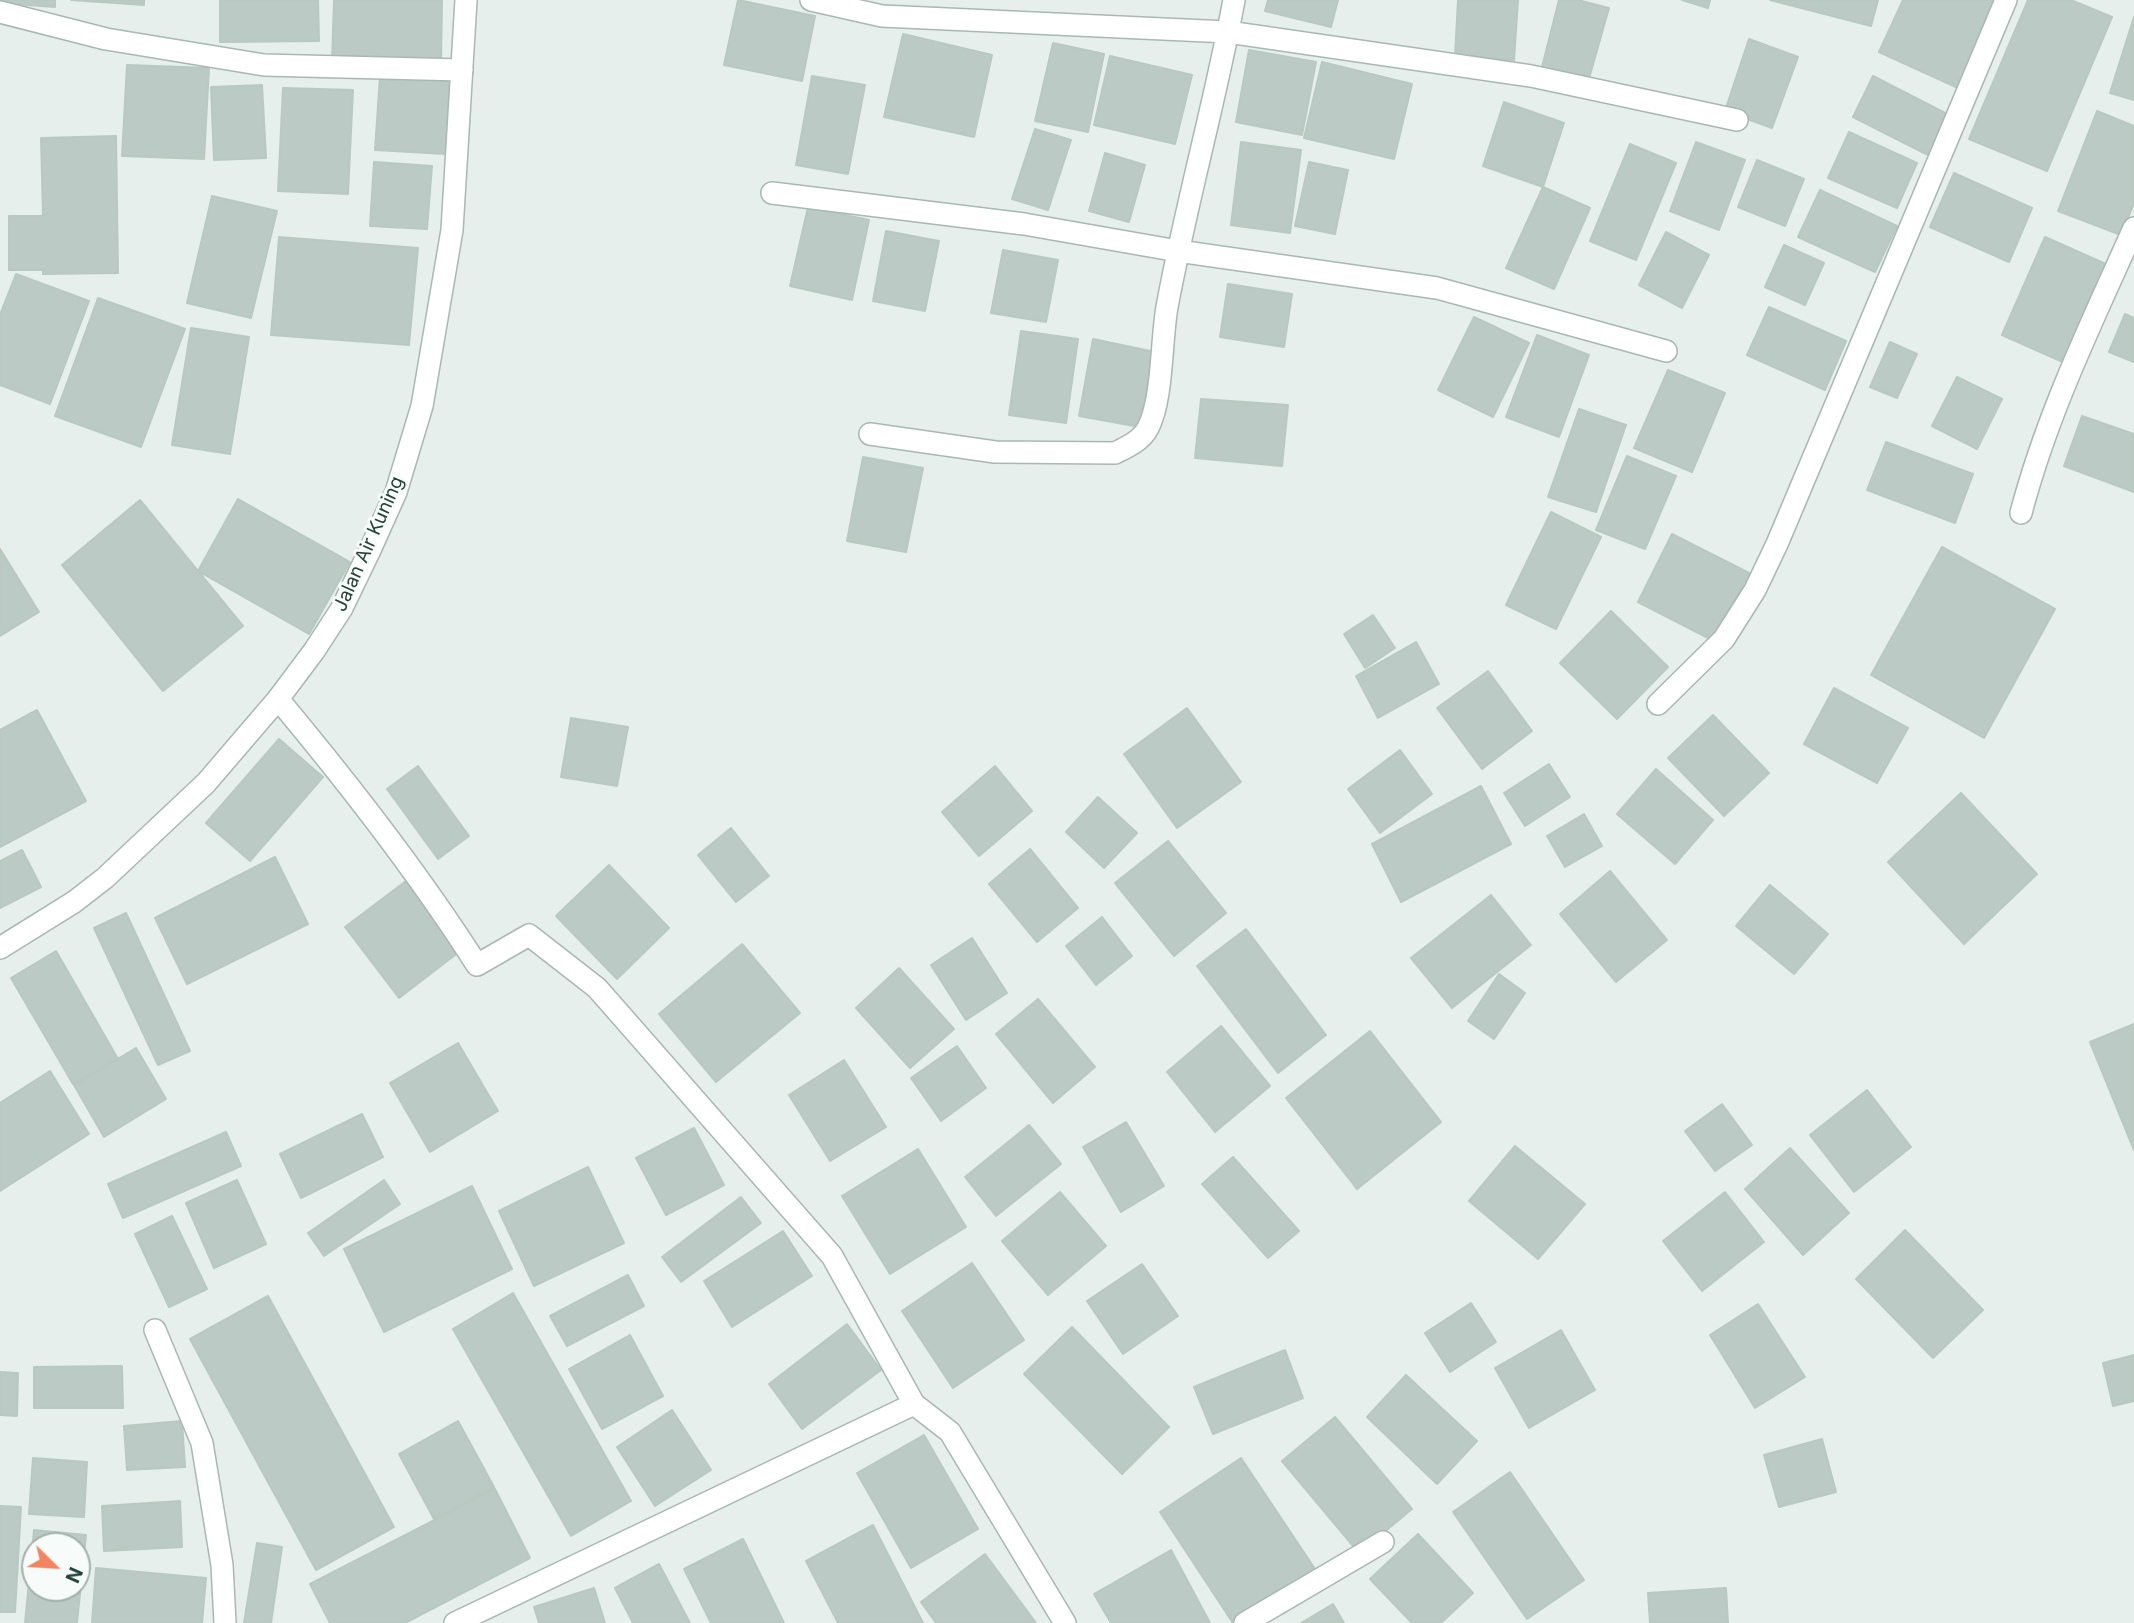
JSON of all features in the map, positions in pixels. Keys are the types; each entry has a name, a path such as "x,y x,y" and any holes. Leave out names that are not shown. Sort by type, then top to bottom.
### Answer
{"street":[{"name":"Jalan Air Kuning","path":"0,948 74,902 124,861 206,783 278,699 314,651 348,597 396,492 422,406 452,230 466,0"},
{"path":"811,0 882,16 1228,32 1531,76 1737,120"},
{"path":"870,434 995,452 1115,453 1132,445 1148,429 1157,399 1167,310 1178,251 1234,0"},
{"path":"1658,704 1724,639 1755,590 1777,544 2006,0"},
{"path":"0,12 106,40 264,65 462,70"},
{"path":"772,193 1024,224 1178,251 1437,288 1666,351"},
{"path":"2021,513 2061,392 2134,228"},
{"path":"278,699 351,786 433,897 477,965 529,934 597,988 832,1256 914,1404 950,1432 1065,1623"},
{"path":"155,1330 202,1443 222,1565 225,1623"},
{"path":"454,1623 914,1404"},
{"path":"1245,1623 1383,1542"}],"building":[{"path":"0,0 55,0 55,7 0,3"},
{"path":"71,0 144,0 144,5"},
{"path":"220,0 318,0 319,41 220,42"},
{"path":"334,0 442,0 441,62 332,61"},
{"path":"738,0 815,16 802,81 724,65"},
{"path":"1268,0 1338,0 1331,27 1265,11"},
{"path":"1458,0 1518,0 1514,60 1455,57"},
{"path":"1559,0 1578,0 1609,8 1588,82 1541,71"},
{"path":"1682,0 1710,0 1708,8"},
{"path":"1770,0 1878,0 1871,26"},
{"path":"1903,0 1998,0 1958,88 1879,52"},
{"path":"2028,0 2071,0 2112,17 2047,171 1969,139"},
{"path":"2134,17 2134,100 2110,93"},
{"path":"903,34 992,55 974,137 884,117"},
{"path":"1749,39 1798,57 1772,128 1725,111"},
{"path":"1053,43 1104,54 1088,132 1035,121"},
{"path":"1249,50 1316,62 1302,135 1236,122"},
{"path":"1110,56 1192,75 1175,144 1094,125"},
{"path":"1322,62 1412,84 1394,159 1304,138"},
{"path":"127,65 209,68 204,159 122,156"},
{"path":"380,76 452,81 446,154 375,150"},
{"path":"812,76 865,85 848,174 796,165"},
{"path":"1873,76 1949,115 1928,155 1853,117"},
{"path":"262,85 266,158 214,160 211,87"},
{"path":"283,88 353,90 348,194 278,191"},
{"path":"1504,102 1564,123 1543,187 1483,166"},
{"path":"2097,111 2134,126 2134,203 2121,235 2058,211"},
{"path":"1035,129 1071,140 1048,210 1012,199"},
{"path":"1849,132 1917,163 1897,208 1828,178"},
{"path":"116,136 118,273 43,274 43,270 9,270 9,216 43,216 41,138"},
{"path":"1241,142 1301,150 1290,233 1231,225"},
{"path":"1696,142 1745,160 1719,230 1670,211"},
{"path":"1630,144 1676,163 1636,260 1590,241"},
{"path":"1105,153 1145,165 1129,222 1089,211"},
{"path":"1757,160 1804,179 1785,226 1738,207"},
{"path":"374,162 432,166 427,229 370,226"},
{"path":"1309,162 1348,170 1335,234 1295,226"},
{"path":"1954,173 2032,208 2009,262 1930,227"},
{"path":"1543,187 1590,208 1554,289 1506,268"},
{"path":"1820,190 1897,226 1875,272 1798,237"},
{"path":"212,196 277,211 251,318 187,303"},
{"path":"808,207 869,220 852,300 790,286"},
{"path":"886,231 939,241 925,311 873,301"},
{"path":"1666,232 1709,255 1682,308 1639,285"},
{"path":"279,237 418,248 409,345 271,335"},
{"path":"2045,237 2108,265 2065,363 2002,335"},
{"path":"1784,245 1824,263 1805,305 1765,287"},
{"path":"1003,250 1058,260 1046,322 991,313"},
{"path":"16,274 89,301 50,404 0,385 0,315"},
{"path":"1228,284 1292,294 1284,347 1220,337"},
{"path":"98,298 185,329 141,447 55,416"},
{"path":"1769,307 1846,341 1825,390 1747,355"},
{"path":"2125,314 2134,318 2134,362 2109,352"},
{"path":"1474,317 1529,343 1493,417 1438,390"},
{"path":"191,328 249,337 230,454 172,445"},
{"path":"1021,331 1078,339 1066,423 1009,415"},
{"path":"1537,335 1589,355 1559,437 1506,417"},
{"path":"1093,339 1155,352 1140,427 1079,416"},
{"path":"1890,342 1917,354 1897,398 1870,387"},
{"path":"1668,370 1725,393 1692,472 1634,448"},
{"path":"1957,377 2002,399 1977,449 1932,426"},
{"path":"1201,399 1288,405 1282,466 1195,458"},
{"path":"1579,409 1626,425 1596,512 1548,497"},
{"path":"2082,416 2134,434 2134,492 2064,466"},
{"path":"1886,442 1973,474 1955,523 1867,490"},
{"path":"1627,456 1676,476 1645,549 1596,530"},
{"path":"863,457 923,468 906,552 847,541"},
{"path":"238,499 350,562 309,634 198,571"},
{"path":"140,500 243,626 163,691 62,565"},
{"path":"1551,512 1601,537 1556,629 1506,605"},
{"path":"1672,534 1749,573 1714,641 1638,602"},
{"path":"1942,547 2055,609 1984,738 1871,675"},
{"path":"0,549 39,612 0,636"},
{"path":"1611,611 1668,667 1617,719 1560,663"},
{"path":"1373,615 1395,648 1365,668 1344,634"},
{"path":"1416,642 1439,684 1378,718 1356,676"},
{"path":"1488,671 1532,731 1482,769 1437,708"},
{"path":"1834,688 1908,728 1877,783 1804,744"},
{"path":"1187,708 1241,782 1177,828 1124,754"},
{"path":"37,710 86,801 0,847 0,730"},
{"path":"1713,715 1769,773 1724,816 1668,758"},
{"path":"571,718 628,727 617,786 561,777"},
{"path":"279,739 323,777 250,861 206,823"},
{"path":"1400,750 1432,794 1380,833 1348,789"},
{"path":"1549,764 1570,797 1525,826 1504,793"},
{"path":"418,766 469,836 438,859 387,789"},
{"path":"995,766 1032,811 979,856 942,812"},
{"path":"1656,769 1713,820 1675,864 1617,814"},
{"path":"1481,786 1511,844 1401,902 1372,844"},
{"path":"1961,793 2037,874 1964,944 1888,862"},
{"path":"1098,797 1137,833 1104,868 1066,832"},
{"path":"1584,814 1602,846 1565,867 1547,836"},
{"path":"731,828 769,876 736,902 698,855"},
{"path":"1168,841 1226,913 1174,956 1115,883"},
{"path":"1030,849 1078,908 1037,942 989,884"},
{"path":"22,850 41,887 0,908 0,861"},
{"path":"275,857 308,924 187,984 155,918"},
{"path":"609,865 669,928 617,979 556,916"},
{"path":"1610,871 1667,940 1616,982 1560,914"},
{"path":"406,881 459,952 399,998 345,927"},
{"path":"1770,885 1828,934 1794,974 1736,926"},
{"path":"1491,895 1531,945 1452,1008 1411,958"},
{"path":"126,913 190,1051 158,1065 94,928"},
{"path":"1102,917 1132,956 1096,985 1066,946"},
{"path":"1246,929 1326,1035 1278,1073 1197,966"},
{"path":"972,938 1007,993 966,1020 931,965"},
{"path":"742,944 800,1013 716,1082 659,1014"},
{"path":"56,951 118,1059 73,1084 11,978"},
{"path":"899,968 954,1029 910,1068 856,1008"},
{"path":"1499,974 1525,993 1494,1039 1468,1021"},
{"path":"1038,999 1095,1067 1053,1103 996,1034"},
{"path":"2134,1024 2134,1150 2090,1042"},
{"path":"1221,1026 1270,1086 1215,1132 1167,1072"},
{"path":"1370,1031 1441,1122 1357,1189 1286,1098"},
{"path":"458,1043 498,1111 430,1152 390,1083"},
{"path":"957,1046 986,1088 941,1121 911,1078"},
{"path":"136,1048 166,1099 104,1137 74,1085"},
{"path":"844,1060 886,1127 830,1161 789,1095"},
{"path":"50,1071 89,1134 0,1191 0,1103"},
{"path":"1867,1090 1911,1147 1854,1192 1810,1135"},
{"path":"1722,1104 1752,1145 1715,1171 1685,1131"},
{"path":"362,1114 383,1157 301,1198 280,1154"},
{"path":"1126,1122 1164,1186 1121,1212 1083,1147"},
{"path":"1029,1125 1061,1164 996,1216 965,1177"},
{"path":"694,1128 724,1185 666,1215 636,1158"},
{"path":"226,1132 241,1166 123,1218 108,1184"},
{"path":"1515,1146 1585,1204 1538,1259 1469,1201"},
{"path":"1790,1148 1849,1213 1803,1255 1745,1189"},
{"path":"918,1149 966,1227 890,1274 842,1196"},
{"path":"1233,1157 1299,1231 1268,1258 1202,1184"},
{"path":"588,1167 624,1243 534,1286 499,1211"},
{"path":"237,1180 266,1244 214,1268 186,1203"},
{"path":"384,1180 400,1204 324,1256 308,1233"},
{"path":"472,1186 512,1269 384,1332 344,1249"},
{"path":"1060,1192 1106,1246 1048,1295 1002,1241"},
{"path":"1725,1192 1764,1242 1702,1291 1663,1241"},
{"path":"741,1197 761,1223 681,1282 662,1257"},
{"path":"172,1216 207,1289 169,1307 135,1234"},
{"path":"1905,1230 1983,1310 1933,1358 1856,1279"},
{"path":"783,1231 812,1276 732,1327 704,1281"},
{"path":"972,1263 1024,1340 953,1388 902,1311"},
{"path":"1142,1264 1178,1316 1123,1354 1087,1301"},
{"path":"628,1275 644,1306 567,1346 550,1316"},
{"path":"513,1293 631,1501 571,1536 453,1329"},
{"path":"268,1296 394,1527 316,1570 190,1339"},
{"path":"1471,1303 1496,1342 1450,1372 1425,1333"},
{"path":"1758,1304 1805,1377 1755,1408 1710,1335"},
{"path":"847,1324 881,1370 802,1429 769,1384"},
{"path":"1072,1327 1169,1427 1122,1474 1024,1374"},
{"path":"1561,1330 1595,1390 1529,1428 1495,1368"},
{"path":"630,1335 663,1396 602,1429 569,1369"},
{"path":"1285,1350 1303,1398 1213,1434 1194,1387"},
{"path":"2134,1355 2134,1401 2113,1406 2103,1363"},
{"path":"122,1366 123,1408 34,1408 34,1367"},
{"path":"0,1372 18,1373 17,1416 0,1415"},
{"path":"1406,1375 1477,1441 1437,1484 1367,1417"},
{"path":"672,1410 711,1470 655,1506 617,1447"},
{"path":"1335,1417 1412,1509 1359,1553 1282,1461"},
{"path":"182,1421 185,1467 127,1470 124,1426"},
{"path":"458,1421 494,1487 434,1519 399,1454"},
{"path":"924,1435 978,1529 911,1568 857,1473"},
{"path":"1822,1439 1836,1492 1779,1507 1764,1455"},
{"path":"33,1458 87,1462 84,1517 29,1514"},
{"path":"1241,1458 1315,1569 1233,1623 1160,1512"},
{"path":"1510,1472 1584,1580 1527,1619 1453,1512"},
{"path":"495,1489 530,1558 405,1623 330,1623 310,1584"},
{"path":"180,1501 182,1547 104,1551 102,1506"},
{"path":"0,1506 21,1507 15,1612 0,1612"},
{"path":"873,1525 923,1623 838,1623 806,1561"},
{"path":"1418,1534 1473,1593 1441,1623 1412,1623 1370,1579"},
{"path":"743,1539 784,1623 711,1623 684,1569"},
{"path":"257,1543 282,1547 271,1623 244,1623"},
{"path":"1171,1550 1210,1623 1111,1623 1094,1594"},
{"path":"985,1554 1036,1623 936,1623 921,1602"},
{"path":"659,1564 690,1623 633,1623 615,1588"},
{"path":"96,1568 206,1578 202,1623 92,1623"},
{"path":"594,1588 605,1623 539,1623 534,1607"},
{"path":"1726,1588 1728,1623 1650,1623 1648,1593"},
{"path":"27,1602 79,1602 77,1623 25,1623"},
{"path":"1333,1604 1344,1623 1301,1623"}]}
